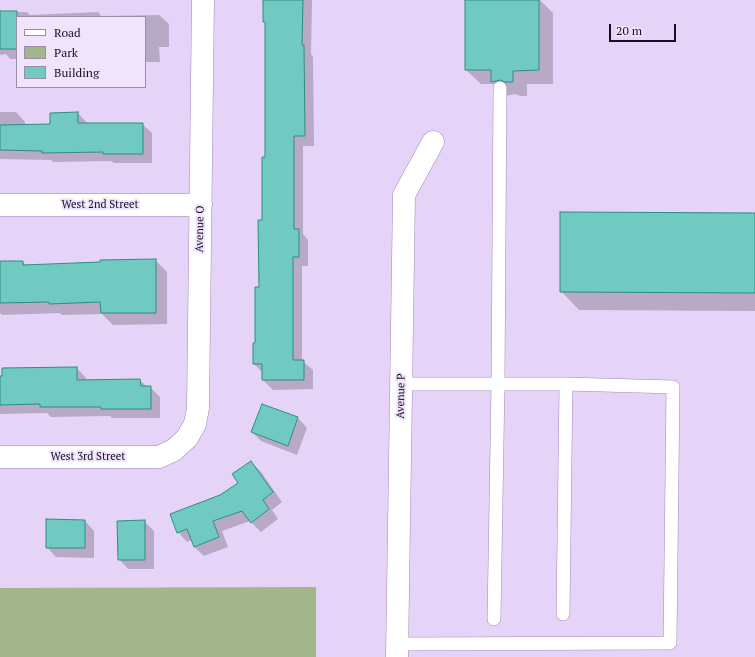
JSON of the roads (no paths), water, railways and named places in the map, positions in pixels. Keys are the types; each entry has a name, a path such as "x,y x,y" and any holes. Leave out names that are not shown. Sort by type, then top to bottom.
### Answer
{"street":[{"name":"Avenue O","path":"174,450 188,438 195,424 198,408 203,0"},
{"name":"Avenue P","path":"397,650 404,195 433,142"},
{"name":"West 2nd Street","path":"0,205 201,205"},
{"name":"West 3rd Street","path":"0,457 159,457 174,450"}],"lane":[{"path":"494,620 498,384 500,88"},
{"path":"397,650 670,643 673,387 566,384 401,384"},
{"path":"563,614 566,384"}]}
